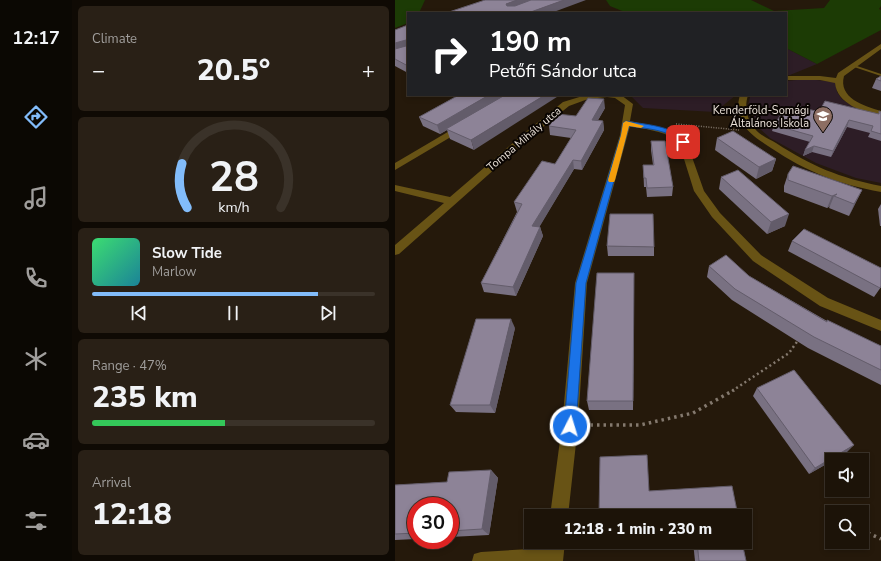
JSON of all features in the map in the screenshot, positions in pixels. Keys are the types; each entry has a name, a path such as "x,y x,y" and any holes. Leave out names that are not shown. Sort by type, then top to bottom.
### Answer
{"street":[{"path":"879,48 852,65 841,75 839,81 841,91 846,97 865,109 881,114"},
{"path":"787,78 820,78 839,81"},
{"name":"Tompa Mihály utca","path":"395,251 530,133 566,104 587,97 597,96"},
{"name":"Tompa Mihály utca","path":"560,509 570,426 581,283 624,135 629,104 617,96"},
{"path":"744,96 741,105 744,118 753,132 786,154 812,168 855,184 881,189"},
{"path":"395,167 469,123"},
{"path":"626,123 666,131 678,136 683,142 699,191 716,215 757,258 824,302 881,326"},
{"path":"395,188 451,201"},
{"path":"481,561 555,553"}],"lane":[{"path":"852,65 881,75"}],"path":[{"path":"672,124 686,124 753,132"},
{"path":"570,426 640,426 693,413 740,386 789,354 802,334"},
{"path":"869,533 881,539"}],"shaded area":[{"path":"787,49 817,64 787,75"},
{"name":"Kenderföld-Somági Általános Iskola","path":"807,79 835,82 837,92 842,99 851,105 881,116 881,183 856,178 816,163 770,138 759,128 748,105 750,97 787,96 787,81"},
{"path":"631,96 735,96 715,112 643,108"}],"green space":[{"path":"395,0 425,0 419,12 407,12 407,23 395,28"},
{"path":"606,0 751,0 774,11 824,8 830,0 881,0 881,6 879,9 881,10 881,30 817,64 787,49 787,12 625,12 610,6"}],"building":[{"path":"485,0 517,0 506,4 507,6 515,6 531,0 564,0 531,12 449,12"},
{"path":"407,25 407,65 395,59 395,49 406,46 406,40 395,43 395,30"},
{"path":"881,76 881,81 876,79"},
{"path":"457,96 487,96 437,125 419,117"},
{"path":"503,96 543,96 471,140 446,129"},
{"path":"588,98 604,99 592,120 603,121 581,161 573,160 532,226 540,227 513,287 481,283 522,204 514,202 542,161 555,164 576,130 549,126 557,114 576,116"},
{"path":"825,101 879,114 879,111 881,112 881,134 871,131 873,126 849,120 833,151 814,146 805,150 813,136 774,125 784,110 793,112 797,106 819,112"},
{"path":"733,131 776,159 759,167 717,138"},
{"path":"651,141 665,141 673,187 647,188 646,178 644,178 643,165 654,165"},
{"path":"793,166 862,190 854,204 834,196 837,194 832,196 788,180 788,174"},
{"path":"738,170 789,214 771,222 721,177"},
{"path":"610,214 653,214 654,247 607,246"},
{"path":"804,229 881,268 880,288 792,241"},
{"path":"726,255 749,276 827,322 827,320 881,346 881,370 814,337 735,289 709,266"},
{"path":"597,273 634,273 633,401 587,401"},
{"path":"476,319 511,319 490,405 450,405"},
{"path":"794,370 854,445 840,453 825,453 825,462 815,468 757,388"},
{"path":"647,455 649,491 732,486 737,509 599,509 600,457"},
{"path":"491,470 482,529 459,530 459,497 407,497 407,533 395,534 395,485 447,482 449,472"},
{"path":"698,549 743,549 746,561 699,561"}],"slow traffic":[{"path":"611,180 626,123 641,126"}],"place":[{"name":"Kenderföld-Somági Általános Iskola","path":"823,133"}],"route":[{"path":"570,426 581,283 624,135 626,123 666,131 678,136 683,142"}]}
